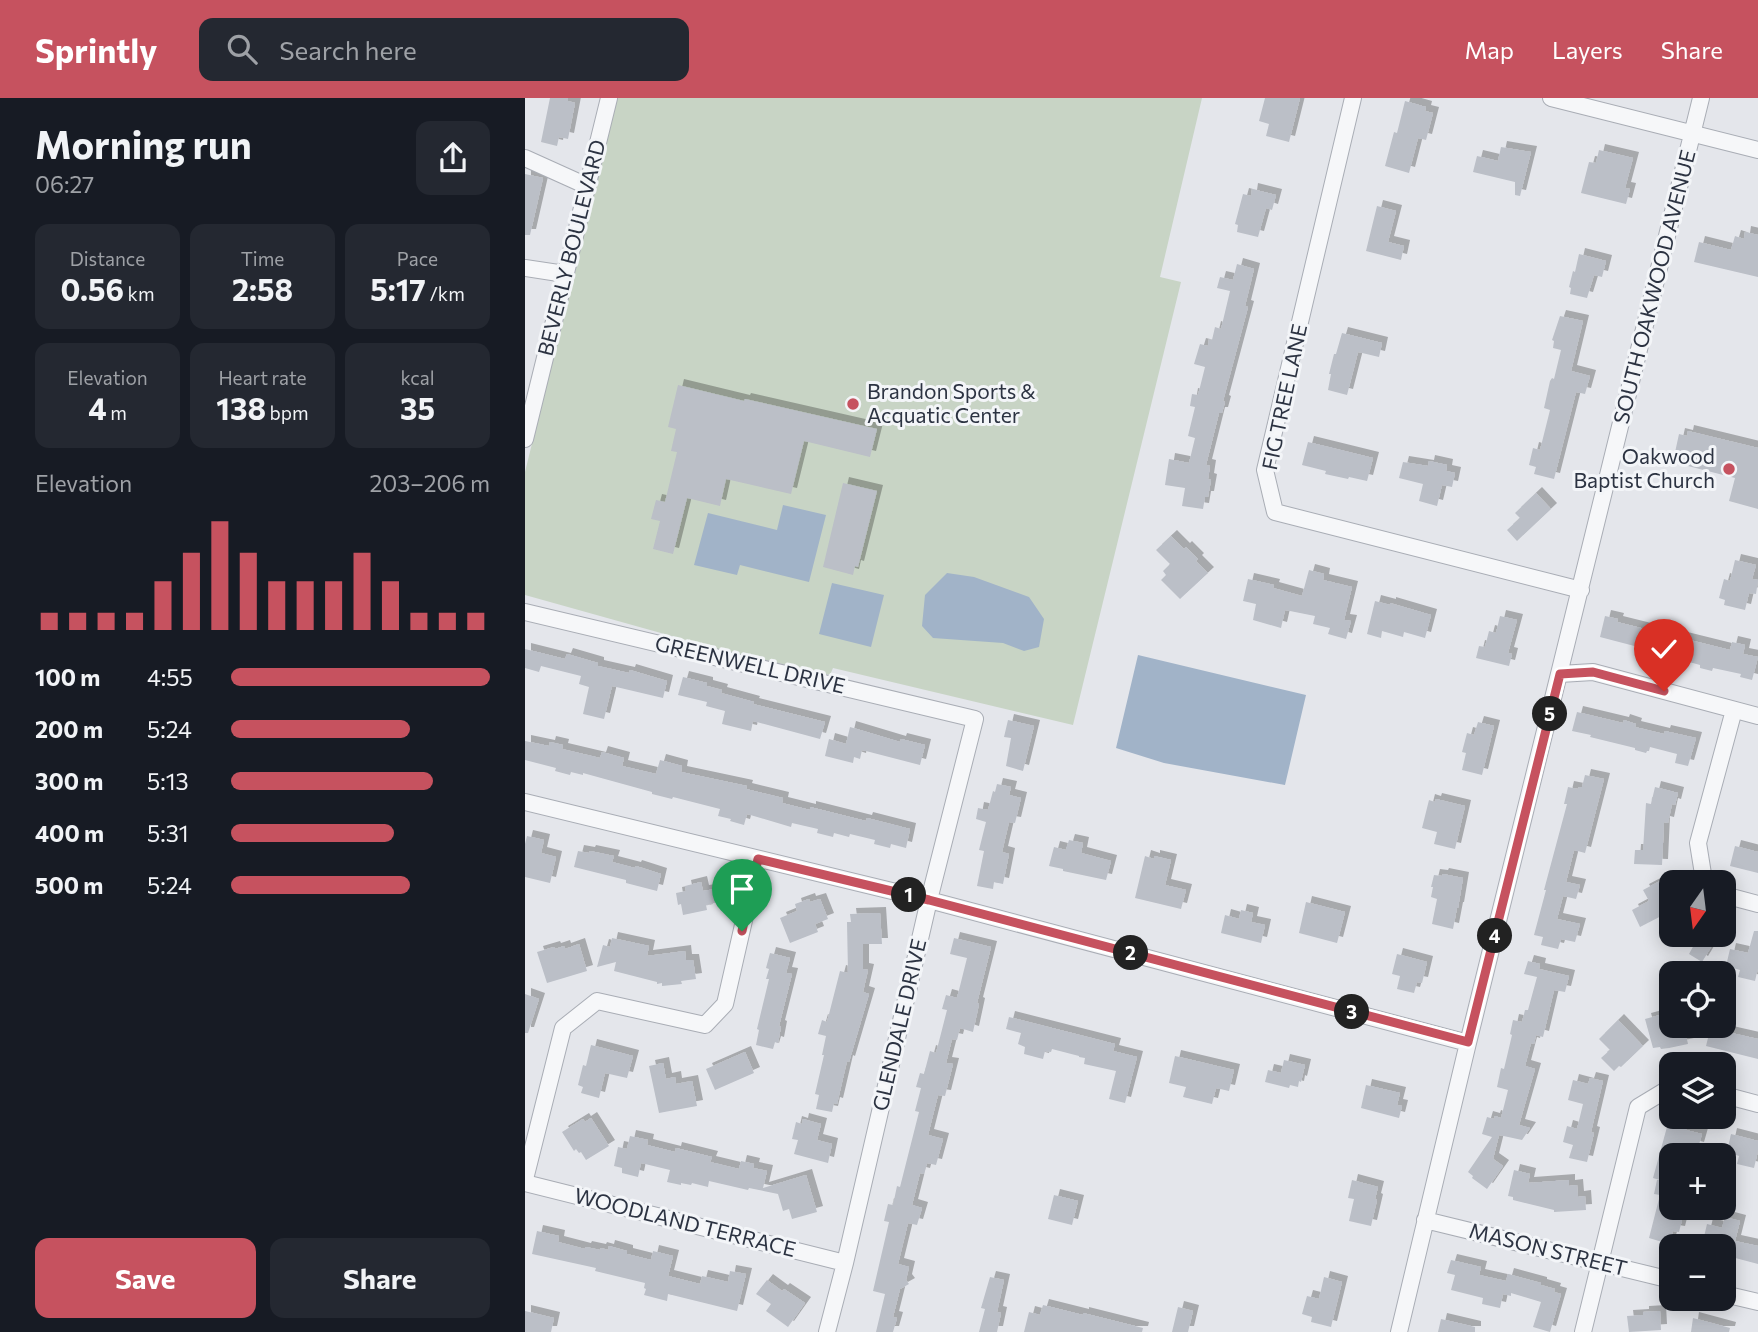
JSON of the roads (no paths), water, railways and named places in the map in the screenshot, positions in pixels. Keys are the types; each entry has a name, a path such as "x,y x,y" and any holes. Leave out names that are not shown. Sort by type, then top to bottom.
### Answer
{"street":[{"name":"BEVERLY BOULEVARD","path":"525,439 609,98"},
{"name":"FIG TREE LANE","path":"1353,98 1265,470 1275,512 1581,590"},
{"path":"1551,98 1758,150"},
{"name":"SOUTH OAKWOOD AVENUE","path":"1399,1332 1468,1042 1702,98"},
{"path":"525,158 587,186"},
{"path":"525,268 565,274"},
{"name":"GREENWELL DRIVE","path":"525,612 975,719"},
{"path":"1560,674 1593,672 1758,716"},
{"path":"1702,870 1698,843 1734,710"},
{"name":"GLENDALE DRIVE","path":"827,1332 929,900 975,719"},
{"path":"525,802 929,900 1468,1042"},
{"path":"525,1181 563,1028 597,1001 705,1025 725,1004 758,859"},
{"path":"1736,898 1758,904"},
{"path":"1583,1332 1638,1107 1659,1094"},
{"path":"1736,1099 1758,1104"},
{"name":"WOODLAND TERRACE","path":"525,1181 845,1263"},
{"name":"MASON STREET","path":"1425,1220 1659,1277"},
{"path":"1736,1297 1758,1302"}],"water":[{"path":"783,505 826,515 809,582 740,565 737,575 694,565 708,513 777,530"},
{"path":"947,573 974,577 1029,597 1044,619 1039,647 1024,651 1003,643 933,638 922,626 925,595"},
{"path":"832,583 884,595 871,647 819,634"},
{"path":"1138,655 1306,695 1285,785 1164,763 1116,748"}],"place":[{"name":"Brandon Sports & Acquatic Center","path":"853,404"},
{"name":"Oakwood Baptist Church","path":"1729,469"}]}
